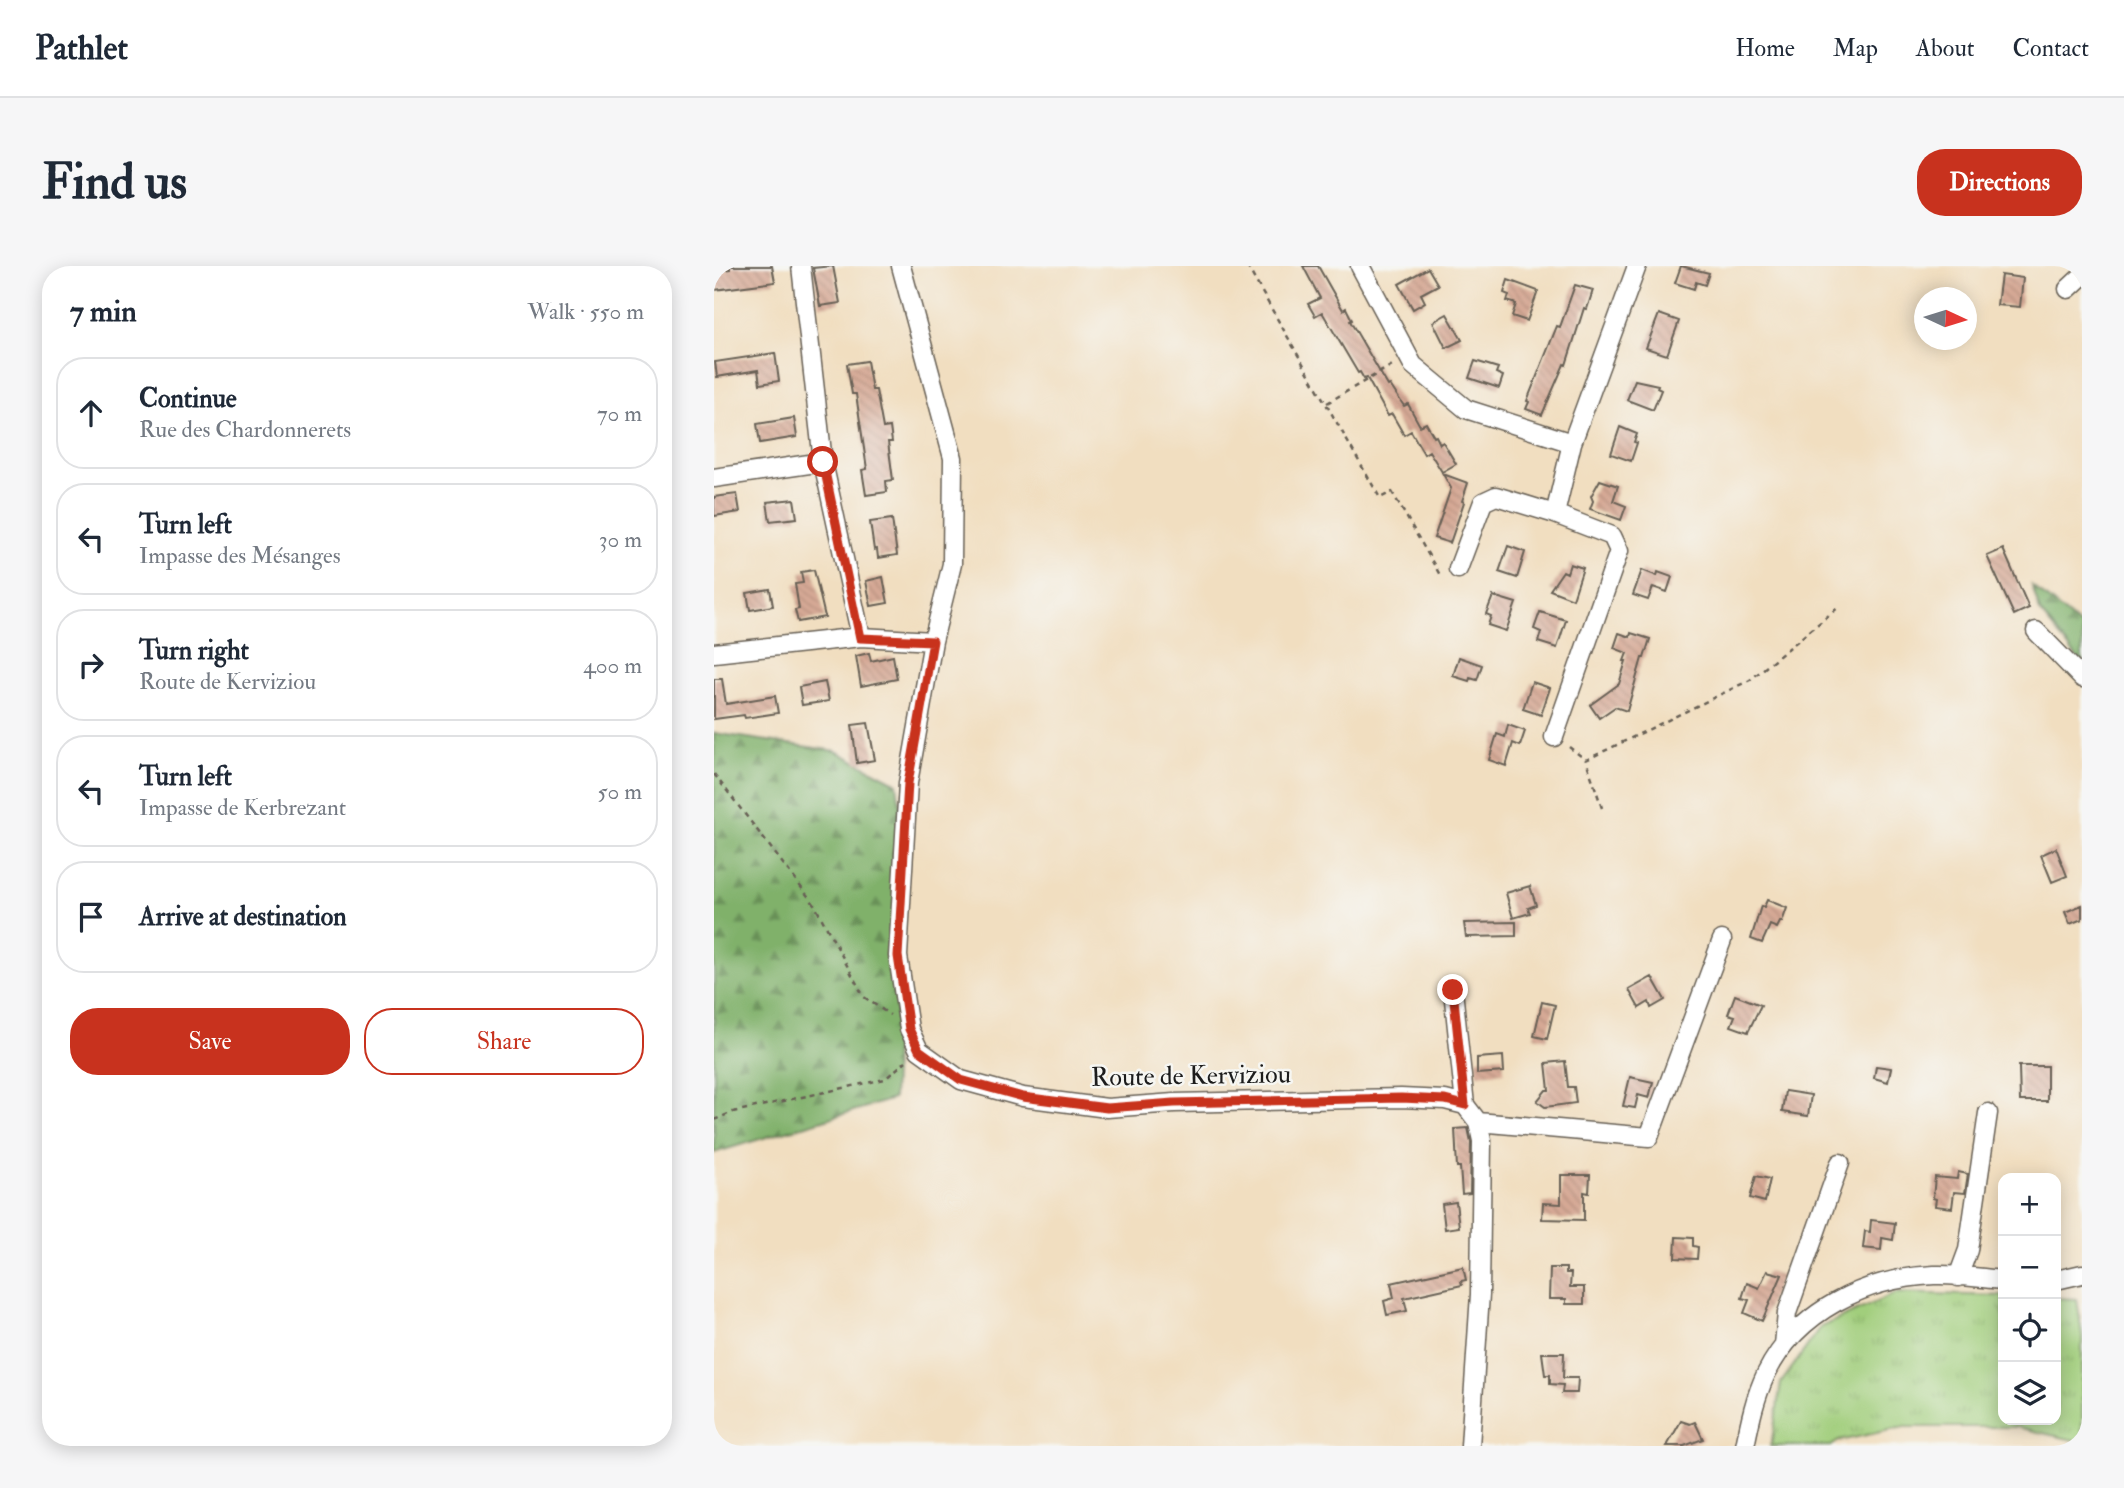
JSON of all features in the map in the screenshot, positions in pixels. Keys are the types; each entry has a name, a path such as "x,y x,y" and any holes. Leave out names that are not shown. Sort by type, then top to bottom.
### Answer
{"street":[{"path":"801,266 823,462 860,638"},
{"path":"901,266 953,458 952,564 933,641 908,783 898,956 909,1026 919,1050"},
{"path":"1360,266 1413,365 1466,409 1572,443"},
{"path":"1555,514 1572,443 1637,266"},
{"path":"2068,289 2082,276"},
{"path":"714,478 823,462"},
{"path":"1458,569 1483,502 1496,496 1555,514 1612,536 1619,551 1554,737"},
{"path":"2036,631 2082,678"},
{"path":"714,653 860,638 933,641"},
{"path":"1478,1122 1649,1137 1723,940"},
{"path":"1453,990 1465,1105 1478,1122 1482,1141 1480,1294 1470,1446"},
{"name":"Route de Kerviziou","path":"919,1050 961,1080 1023,1097 1107,1108 1174,1103 1401,1098 1445,1100 1465,1105"},
{"path":"1958,1277 1968,1250 1988,1113"},
{"path":"1784,1345 1787,1314 1840,1163"},
{"path":"2061,1279 2082,1274"},
{"path":"1745,1446 1754,1403 1766,1373 1784,1345 1840,1298 1898,1279 1935,1275 1998,1280"}],"path":[{"path":"1247,266 1380,498 1392,492 1440,575 1458,569"},
{"path":"1327,402 1408,356"},
{"path":"1586,760 1750,680 1840,606"},
{"path":"1554,737 1586,760 1602,808"},
{"path":"714,774 814,904 864,997 909,1026"},
{"path":"714,1120 733,1112 885,1079 919,1050"}],"green space":[{"path":"2032,586 2082,627 2082,664 2040,612"},
{"path":"714,733 836,751 897,783 903,832 893,1099 714,1153"},
{"path":"1896,1293 1998,1296 1998,1425 2061,1425 2061,1298 2077,1299 2082,1336 2082,1442 2017,1427 1904,1427 1839,1441 1831,1446 1771,1446 1781,1383 1821,1327"}],"building":[{"path":"730,266 772,266 775,282 714,290 714,271 730,269"},
{"path":"833,266 840,303 820,306 813,268"},
{"path":"1303,266 1318,266 1343,310 1346,308 1352,320 1350,321 1388,386 1390,385 1404,406 1408,404 1420,426 1426,423 1440,444 1443,442 1456,464 1442,472 1429,451 1424,454 1411,431 1404,435 1392,414 1388,416 1367,378 1364,379 1360,372 1358,373 1322,312 1315,316 1308,304 1320,298"},
{"path":"1681,266 1709,273 1705,285 1696,282 1694,289 1675,283"},
{"path":"1428,268 1438,285 1421,294 1425,302 1413,309 1399,284"},
{"path":"2001,275 2023,278 2020,307 1997,305"},
{"path":"1508,280 1538,291 1527,321 1512,316 1516,304 1507,301 1509,295 1504,293"},
{"path":"1575,285 1593,290 1587,309 1584,308 1566,365 1564,364 1542,415 1526,409 1529,402 1527,401 1557,326 1560,327"},
{"path":"1447,314 1462,340 1446,348 1433,322"},
{"path":"1659,314 1679,321 1667,355 1646,348"},
{"path":"775,353 779,381 760,384 758,370 717,377 715,362"},
{"path":"867,361 883,428 890,427 892,442 888,442 893,480 886,481 887,492 866,495 862,470 867,469 856,394 852,394 847,364"},
{"path":"1475,361 1498,368 1496,373 1503,376 1499,388 1469,378"},
{"path":"1635,380 1658,385 1657,388 1661,390 1653,410 1627,400"},
{"path":"794,418 797,437 760,443 757,424"},
{"path":"1620,427 1637,434 1631,461 1611,454"},
{"path":"1443,474 1468,483 1450,543 1434,538 1451,488"},
{"path":"1600,480 1618,486 1613,501 1626,506 1621,520 1590,509 1593,501 1591,496"},
{"path":"737,494 740,512 714,516 714,497"},
{"path":"794,499 797,518 770,521 767,502"},
{"path":"892,519 897,555 878,558 877,549 874,550 870,522"},
{"path":"1508,546 1525,552 1517,578 1499,572"},
{"path":"2003,549 2029,608 2014,615 1987,556"},
{"path":"1570,564 1583,568 1573,599 1550,590 1563,571 1567,573"},
{"path":"814,570 825,617 798,622 795,584 803,583 801,572"},
{"path":"1642,570 1657,576 1658,572 1672,577 1667,592 1653,587 1648,600 1633,595"},
{"path":"883,577 888,603 871,606 866,581"},
{"path":"770,589 773,606 750,610 747,593"},
{"path":"1493,596 1516,603 1506,631 1488,625 1491,616 1486,614"},
{"path":"1540,612 1566,620 1557,648 1538,642 1541,632 1534,629"},
{"path":"1619,633 1630,637 1631,633 1650,639 1627,711 1615,707 1599,718 1590,705 1619,684 1626,661 1627,653 1614,648"},
{"path":"869,653 871,661 893,656 897,679 861,686 856,656"},
{"path":"1459,657 1482,665 1477,680 1470,678 1469,681 1453,676"},
{"path":"714,679 722,679 726,704 775,696 778,713 714,719"},
{"path":"825,682 829,701 802,705 799,687"},
{"path":"1532,682 1550,688 1541,715 1523,709"},
{"path":"868,723 875,760 857,763 852,725"},
{"path":"1508,725 1525,731 1520,746 1513,743 1506,766 1489,760 1497,734 1505,737"},
{"path":"2056,848 2067,876 2052,882 2041,855"},
{"path":"1530,886 1536,905 1528,908 1530,913 1513,918 1506,893"},
{"path":"1767,900 1787,908 1782,922 1777,928 1770,925 1762,943 1751,939 1761,906 1764,907"},
{"path":"2082,905 2082,919 2070,924 2065,912"},
{"path":"1516,922 1516,936 1466,937 1464,923"},
{"path":"1652,977 1665,1000 1651,1008 1649,1002 1639,1008 1629,990"},
{"path":"1735,995 1761,1005 1748,1032 1731,1026 1735,1016 1728,1014"},
{"path":"1542,1002 1555,1005 1547,1039 1534,1036"},
{"path":"1503,1056 1504,1072 1477,1074 1477,1058"},
{"path":"1565,1061 1568,1087 1574,1087 1576,1103 1545,1107 1537,1101 1549,1090 1546,1063"},
{"path":"1876,1066 1891,1068 1888,1082 1874,1078"},
{"path":"2019,1066 2047,1066 2047,1101 2020,1101"},
{"path":"1630,1077 1653,1082 1649,1098 1638,1095 1635,1108 1623,1106"},
{"path":"1785,1091 1811,1095 1808,1116 1782,1112"},
{"path":"1468,1128 1471,1142 1470,1193 1462,1194 1455,1129"},
{"path":"1958,1172 1968,1174 1965,1193 1954,1192 1952,1208 1935,1206 1935,1177 1957,1179"},
{"path":"1561,1175 1590,1175 1589,1193 1584,1192 1584,1220 1542,1219 1543,1203 1561,1204"},
{"path":"1756,1176 1770,1179 1765,1202 1750,1198"},
{"path":"1456,1202 1459,1227 1445,1229 1442,1204"},
{"path":"1871,1220 1895,1223 1893,1240 1882,1238 1881,1250 1863,1248 1865,1231 1870,1232"},
{"path":"1676,1237 1693,1238 1693,1246 1698,1247 1697,1259 1675,1258"},
{"path":"1463,1267 1466,1280 1461,1281 1462,1285 1404,1298 1407,1311 1387,1315 1384,1301 1394,1298 1391,1283"},
{"path":"1550,1268 1566,1268 1566,1273 1571,1273 1570,1287 1584,1287 1584,1304 1566,1304 1566,1299 1549,1299"},
{"path":"1767,1271 1782,1275 1762,1321 1744,1313 1749,1300 1742,1298 1747,1283 1759,1288"},
{"path":"1542,1353 1564,1353 1563,1378 1578,1378 1577,1393 1562,1393 1563,1385 1550,1384 1550,1375 1545,1375"},
{"path":"1681,1421 1690,1424 1695,1422 1703,1439 1684,1446 1667,1446"}],"route":[{"path":"823,462 860,638 933,641 908,783 898,956 909,1029 919,1050 961,1080 1023,1097 1107,1108 1174,1103 1401,1098 1445,1100 1465,1105 1453,990"}]}
